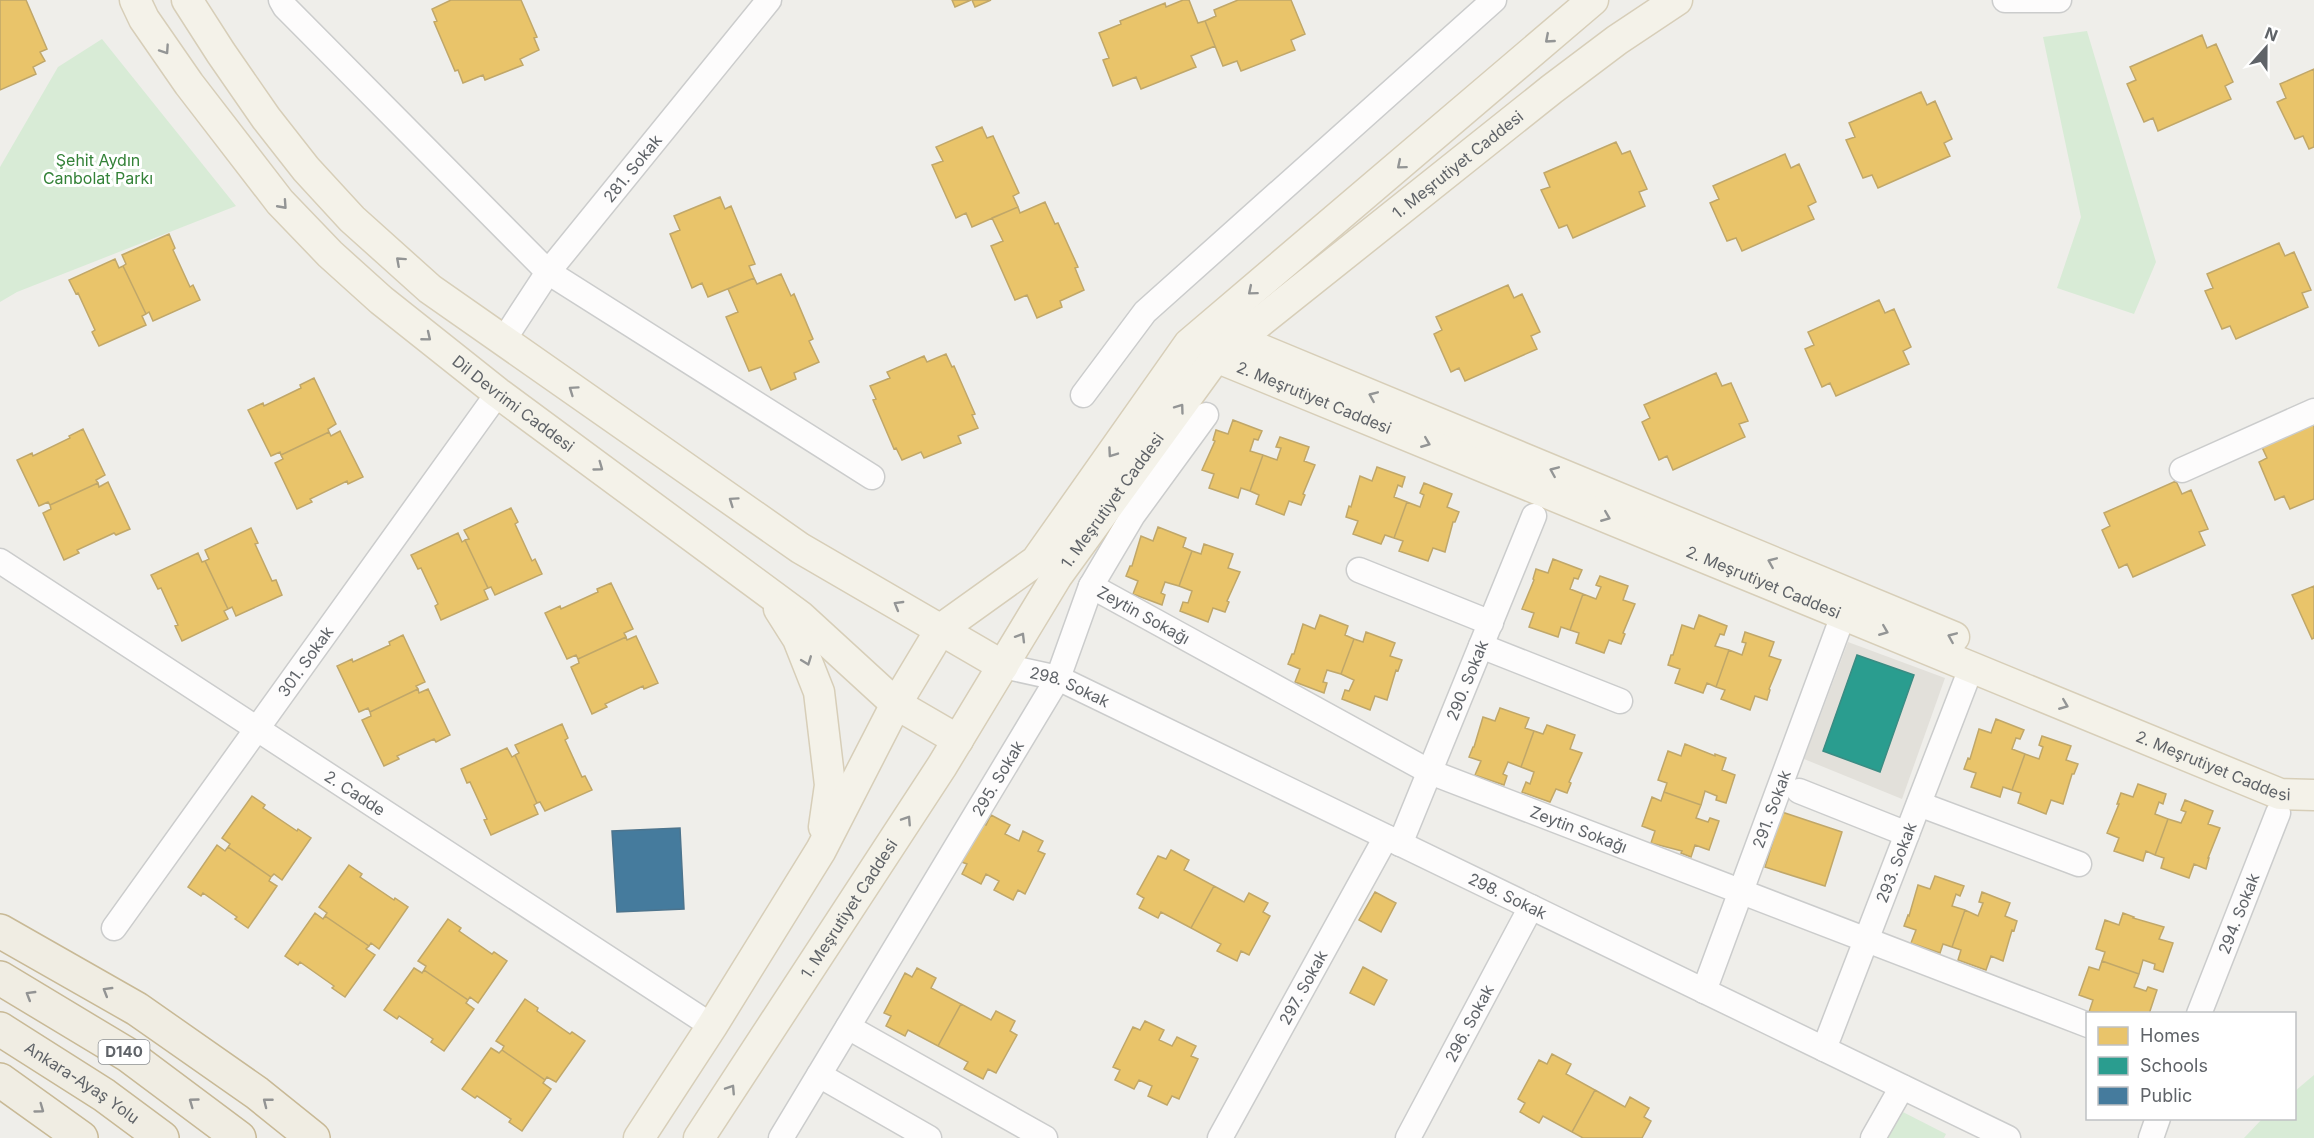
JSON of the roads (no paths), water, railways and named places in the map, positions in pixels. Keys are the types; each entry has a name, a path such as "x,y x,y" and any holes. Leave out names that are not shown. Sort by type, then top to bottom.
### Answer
{"highway":[{"path":"0,931 137,1010 257,1094 313,1138"},
{"name":"D140","path":"0,978 128,1055 239,1138"},
{"name":"Ankara-Ayaş Yolu","path":"0,1029 104,1095 162,1138"},
{"path":"0,1080 81,1138"}],"main road":[{"name":"Dil Devrimi Caddesi","path":"135,0 144,19 189,84 280,202 330,254 381,300 498,393 800,616 896,704 958,740"},
{"path":"187,0 266,118 306,169 345,210 430,289 800,548 1003,666"},
{"name":"1. Meşrutiyet Caddesi","path":"639,1138 712,1026 820,850 896,704 941,629 1036,561 1189,344 1593,0"},
{"name":"1. Meşrutiyet Caddesi","path":"699,1138 958,740 1057,576 1227,349 1552,88 1617,40 1677,0"},
{"name":"2. Meşrutiyet Caddesi","path":"1227,349 2284,775 2314,794"},
{"path":"768,592 798,639 819,692 830,785 820,850"}],"street":[{"path":"281,0 285,8 548,273 872,477"},
{"name":"281. Sokak","path":"502,341 548,273 769,0"},
{"path":"1083,395 1145,312 1494,0"},
{"path":"2005,0 2059,0"},
{"name":"301. Sokak","path":"114,928 498,393"},
{"path":"2182,470 2314,411"},
{"name":"295. Sokak","path":"781,1138 1058,678 1091,586 1133,515 1206,415"},
{"name":"290. Sokak","path":"1393,841 1430,772 1534,516"},
{"name":"2. Cadde","path":"0,561 712,1026"},
{"path":"1359,570 1491,623"},
{"name":"Zeytin Sokağı","path":"1091,586 1430,772 2086,1024"},
{"name":"291. Sokak","path":"1704,991 1838,629"},
{"path":"1481,646 1620,700"},
{"name":"298. Sokak","path":"1003,666 1058,678 2008,1138"},
{"name":"293. Sokak","path":"1824,1049 1968,676"},
{"path":"1799,791 1907,834"},
{"path":"1919,804 2079,864"},
{"name":"294. Sokak","path":"2200,1012 2278,813"},
{"name":"297. Sokak","path":"1220,1138 1393,841"},
{"name":"296. Sokak","path":"1408,1138 1531,907"},
{"path":"848,1028 1045,1138"},
{"path":"819,1075 929,1138"},
{"path":"1874,1138 1902,1087"},
{"path":"2151,1138 2158,1120"}],"park label":[{"name":"Şehit Aydın Canbolat Parkı","path":"98,169"}]}
